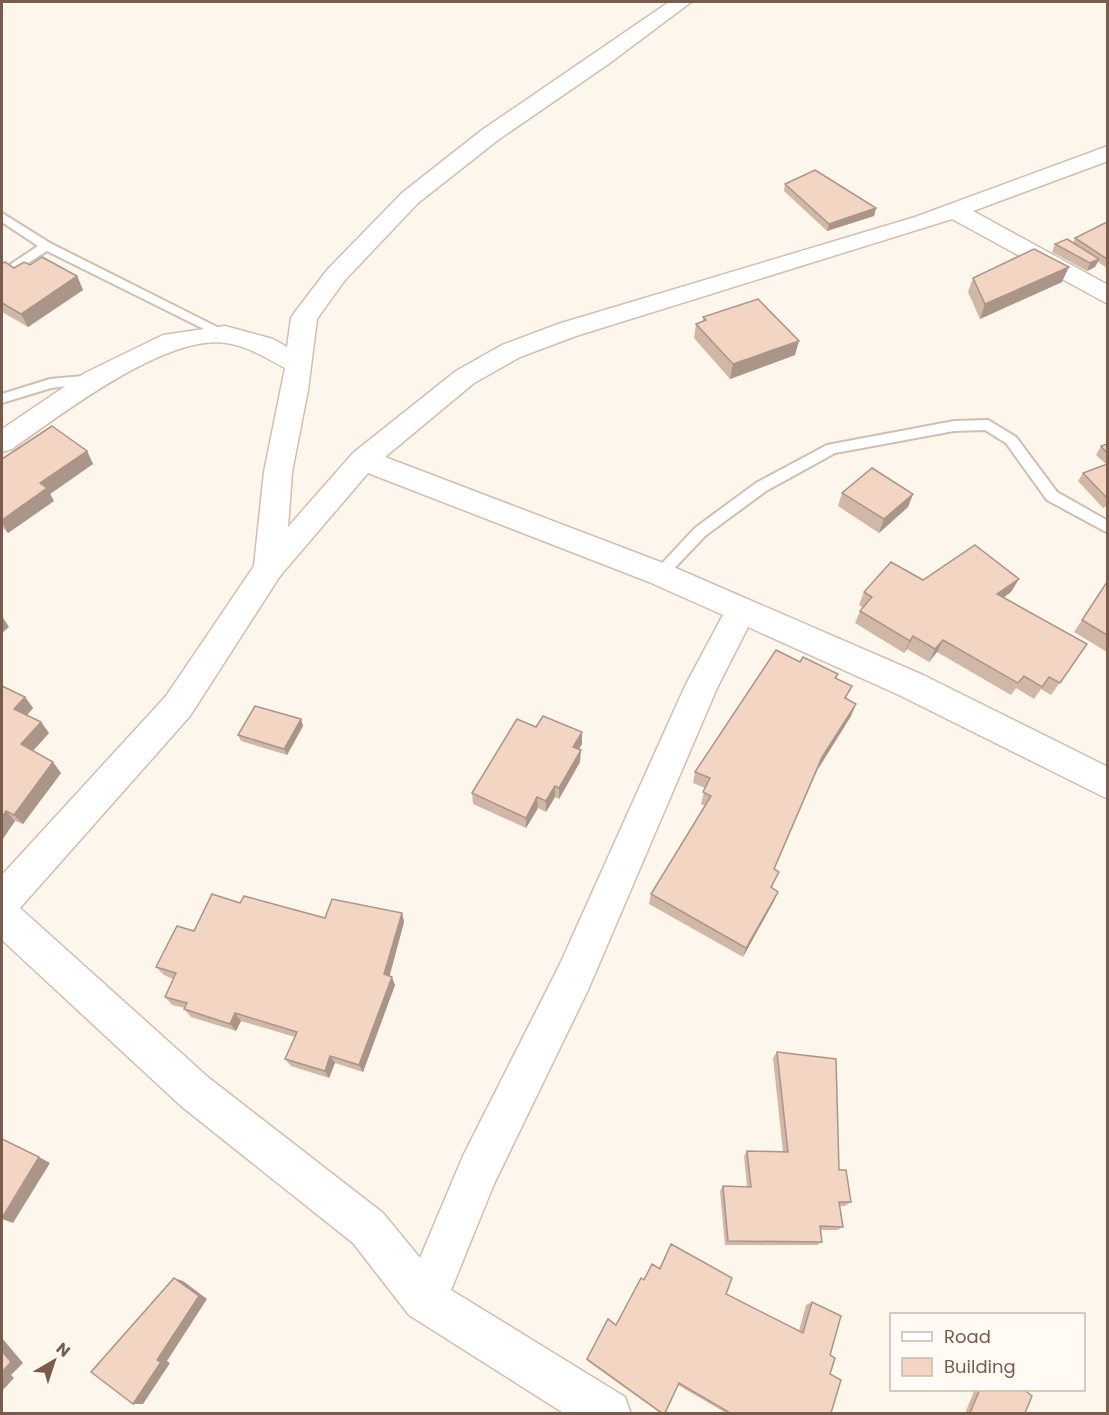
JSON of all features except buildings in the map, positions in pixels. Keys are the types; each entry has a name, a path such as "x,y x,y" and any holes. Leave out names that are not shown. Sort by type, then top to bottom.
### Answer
{"street":[{"path":"269,568 278,472 298,365 304,318 336,275 410,198 490,135 681,2"},
{"path":"2,901 178,706 269,568 363,460 465,377 511,351 567,330 955,211 1107,153"},
{"path":"955,211 1107,296"},
{"path":"2,442 94,380 172,341 225,334 264,345 298,365"},
{"path":"363,460 660,573 911,685 1107,784"},
{"path":"425,1299 478,1171 574,977 701,686 741,610"},
{"path":"2,916 195,1092 368,1228 425,1299 608,1413"}],"lane":[{"path":"2,217 45,246 225,334"},
{"path":"2,275 45,246"},
{"path":"2,399 50,384 94,380"},
{"path":"660,573 700,532 761,487 832,449 954,426 988,425 1011,440 1053,496 1107,528"}]}
